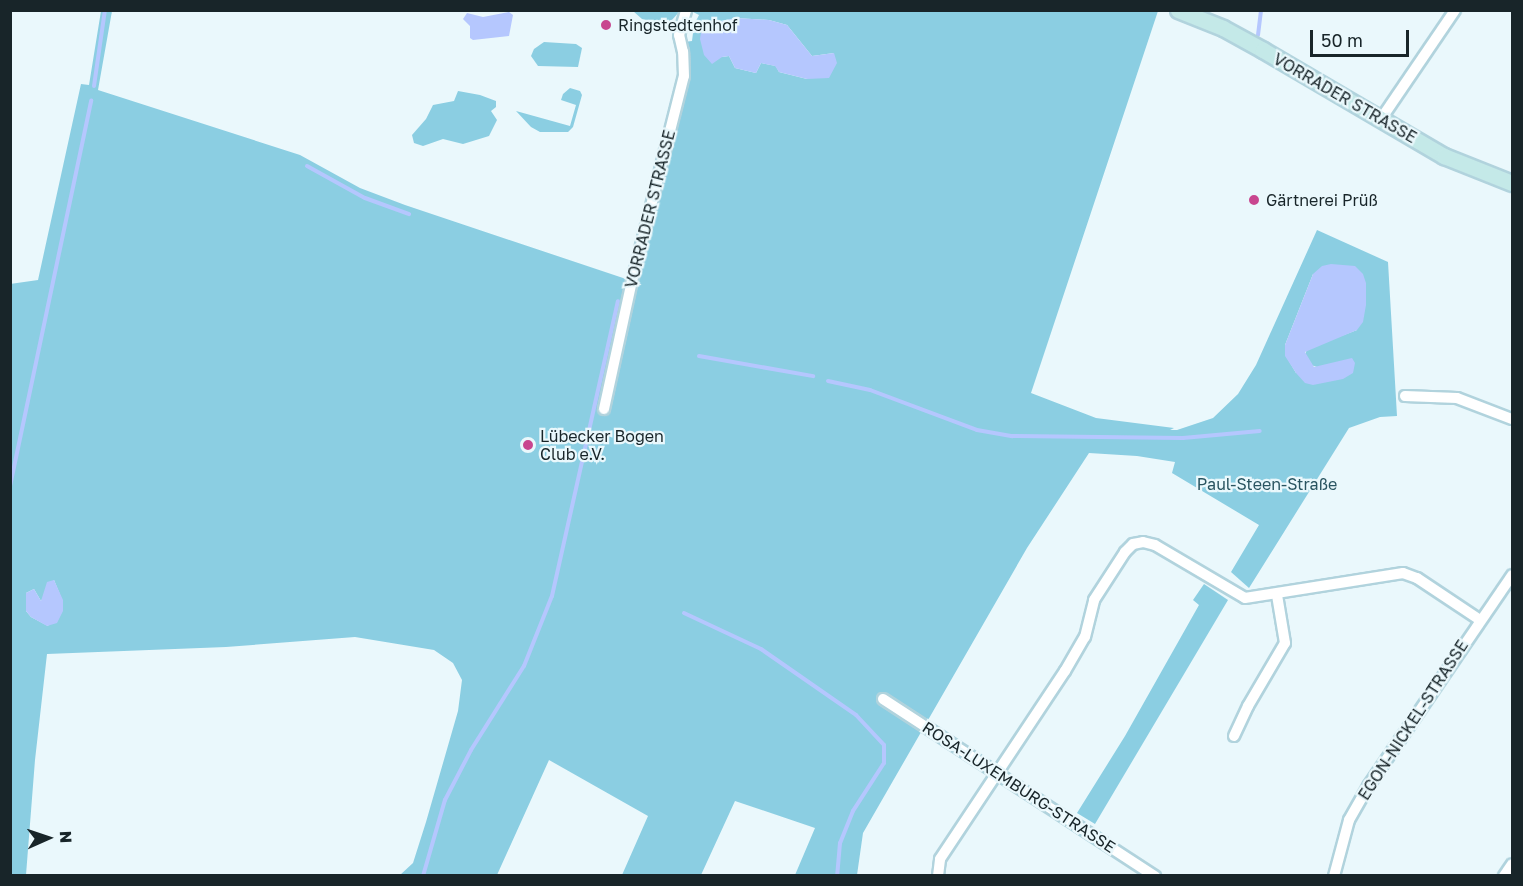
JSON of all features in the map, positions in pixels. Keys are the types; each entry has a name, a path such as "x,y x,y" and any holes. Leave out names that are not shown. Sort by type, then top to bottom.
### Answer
{"street":[{"name":"VORRADER STRASSE","path":"604,409 632,281 684,76 683,52 679,35 686,10"},
{"name":"VORRADER STRASSE","path":"1178,10 1223,28 1444,156 1512,183"},
{"path":"1382,119 1455,10"},
{"path":"1405,396 1457,398 1512,419"},
{"path":"938,876 940,859 1081,645 1094,600 1125,552 1133,544 1143,542 1155,545 1245,598 1277,595 1403,573 1418,578 1480,620"},
{"name":"EGON-NICKEL-STRASSE","path":"1334,876 1349,820 1369,785 1512,575"},
{"path":"1234,736 1285,643 1277,595"},
{"name":"ROSA-LUXEMBURG-STRASSE","path":"883,699 999,772 1155,876"},
{"path":"1504,876 1512,864"}],"green space":[{"name":"Paul-Steen-Straße","path":"101,11 112,11 98,90 300,155 360,188 638,283 688,77 684,42 692,41 694,25 699,15 691,11 1158,11 1031,393 1096,418 1174,428 1170,430 1177,430 1213,418 1238,394 1256,365 1317,230 1388,262 1397,416 1380,417 1349,428 1249,588 1231,572 1259,525 1172,473 1175,462 1137,456 1089,453 1027,548 863,833 857,875 795,875 815,828 735,801 701,875 622,875 648,816 549,760 497,875 400,875 413,863 458,711 462,680 453,663 434,650 355,637 226,647 47,654 35,760 26,875 11,875 10,284 38,280 81,84 89,85","holes":["736,18 769,20 787,25 812,56 834,53 807,79 779,72 776,66 761,63 756,73 735,68 729,56 722,57 710,23","1313,274 1357,330 1307,349 1305,355 1311,365 1317,367 1296,373 1286,356 1285,345","54,580 61,597 48,626 31,617 26,611 26,593 34,589 41,601"]},
{"path":"633,11 680,11 671,21 662,23 642,19"},
{"path":"544,42 576,44 582,48 578,67 538,66 531,56 534,49"},
{"path":"570,88 580,91 582,95 573,127 568,132 540,132 531,127 516,111 570,126 576,105 561,100 563,94"},
{"path":"458,91 496,101 496,107 491,111 497,120 489,136 463,144 443,139 423,146 414,143 412,135 426,119 433,105 454,101"},
{"path":"1204,584 1228,600 1095,824 1077,813 1125,736 1199,605 1193,600"}],"shaded area":[{"path":"509,12 513,15 509,36 473,40 470,38 470,26 463,19 467,13 483,17"},
{"path":"736,18 769,20 787,25 812,56 834,53 837,63 829,78 807,79 779,72 775,66 761,63 756,73 735,68 729,56 722,57 712,64 704,55 700,39 702,26"},
{"path":"1331,264 1355,266 1363,274 1366,283 1366,305 1363,322 1357,330 1305,352 1314,367 1352,358 1355,363 1353,373 1343,379 1313,385 1305,383 1296,373 1285,356 1285,345 1313,274 1322,266"},
{"path":"54,580 63,600 63,611 57,623 47,626 31,617 26,611 26,593 34,589 41,601 47,582"}],"waterway":[{"path":"94,86 105,10"},
{"path":"1258,35 1261,10"},
{"path":"10,486 91,100"},
{"path":"307,166 365,198 409,214"},
{"path":"423,876 445,800 471,750 524,666 552,596 618,301"},
{"path":"699,356 813,376"},
{"path":"828,381 870,390 977,430 1012,436 1183,438 1260,431"},
{"path":"684,613 761,649 856,715 884,745 884,763 853,811 840,843 837,876"}],"place":[{"name":"Ringstedtenhof","path":"606,25"},
{"name":"Gärtnerei Prüß","path":"1254,200"},
{"name":"Lübecker Bogen Club e.V.","path":"528,445"}]}
